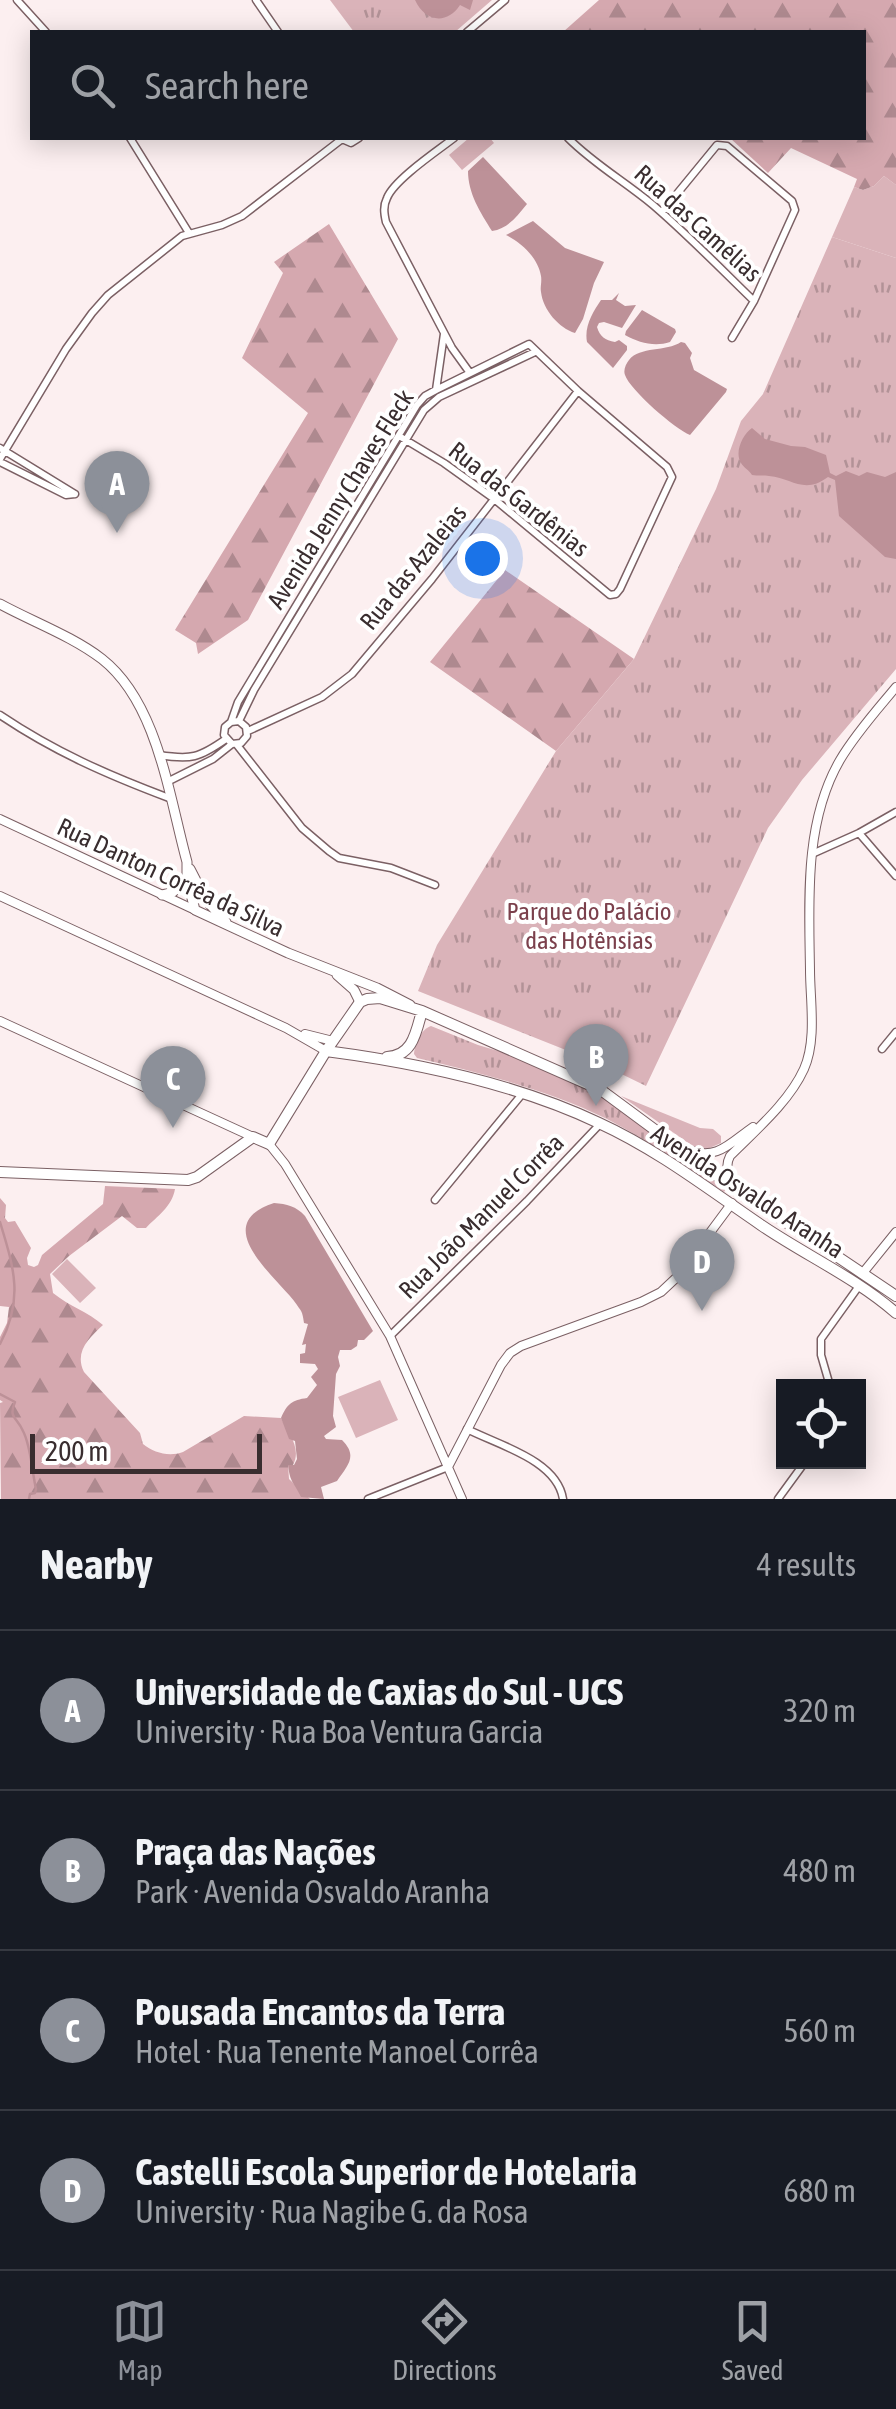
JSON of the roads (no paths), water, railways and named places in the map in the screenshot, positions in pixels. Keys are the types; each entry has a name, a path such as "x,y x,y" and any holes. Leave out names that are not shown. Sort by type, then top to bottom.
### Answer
{"main road":[{"path":"2,608 87,649 118,675 143,710 159,755 195,910"},
{"path":"186,862 206,900 232,927"},
{"path":"162,895 173,892 188,878"},
{"name":"Rua Danton Corrêa da Silva","path":"195,910 396,996 422,1011"},
{"name":"Rua Danton Corrêa da Silva","path":"326,969 343,978 360,1002"},
{"path":"0,1172 188,1180 253,1137 269,1144 360,1002 380,998 422,1011 601,1090 860,1280 896,1296"},
{"path":"416,1034 422,1011"},
{"path":"374,1058 400,1056 424,1024 476,1035"},
{"path":"345,1025 344,1041 356,1054"},
{"name":"Avenida Osvaldo Aranha","path":"330,1046 524,1092 601,1123 647,1148 760,1224 860,1280 896,1313"},
{"path":"409,1047 414,1062 444,1072"},
{"path":"732,1203 745,1203 797,1232"}],"street":[{"path":"17,0 44,30"},
{"path":"256,0 277,30"},
{"path":"468,30 505,0"},
{"path":"131,140 189,233"},
{"path":"2,449 74,494 62,493 0,460 2,449 92,313 117,286 158,253 189,233 242,216 339,140"},
{"path":"452,140 394,186 384,208 386,222 457,356 472,376"},
{"name":"Rua das Camélias","path":"570,140 587,158 662,212 754,301"},
{"path":"662,212 716,145 722,144 794,205 754,301 732,338"},
{"path":"437,394 444,332"},
{"name":"Avenida Jenny Chaves Fleck","path":"231,742 224,731 235,722 238,702 424,410 437,394 529,344 536,351 472,376"},
{"path":"536,351 578,391"},
{"name":"Rua das Gardênias","path":"403,438 493,498 612,596 620,589 671,474 668,467 578,391"},
{"name":"Rua das Azaleias","path":"248,731 332,691 352,674 432,579 578,391"},
{"path":"754,1201 730,1176 727,1162 790,1093 810,1048 809,898 812,854 825,798 836,770 863,727 896,686"},
{"path":"0,715 99,772 169,798"},
{"path":"159,755 193,758 245,740 248,731 235,722"},
{"path":"166,782 213,759 231,742"},
{"path":"231,742 302,828 340,858 391,868 435,886"},
{"path":"812,854 896,812"},
{"name":"Rua Danton Corrêa da Silva","path":"0,819 195,910"},
{"path":"860,832 896,876"},
{"name":"Avenida Osvaldo Aranha","path":"0,896 330,1046"},
{"path":"0,1021 253,1137"},
{"path":"882,1049 896,1032"},
{"path":"435,1200 524,1092"},
{"path":"670,1142 711,1155 765,1119"},
{"name":"Rua João Manuel Corrêa","path":"390,1336 601,1123"},
{"path":"269,1144 390,1336 462,1499"},
{"path":"368,1499 448,1467 501,1364 510,1354 521,1346 661,1292 677,1277 732,1203"},
{"path":"828,1379 821,1338 896,1232"},
{"path":"467,1429 543,1466 561,1490 562,1499"},
{"path":"778,1499 799,1469"}],"waterway":[{"path":"0,1222 14,1283 12,1312 0,1344"},
{"path":"0,1394 15,1402 13,1415 28,1444 36,1489 29,1499"}],"place":[{"name":"Universidade de Caxias do Sul - UCS","path":"117,533"},
{"name":"Praça das Nações","path":"596,1106"},
{"name":"Pousada Encantos da Terra","path":"173,1128"},
{"name":"Castelli Escola Superior de Hotelaria","path":"702,1311"}],"park label":[{"name":"Parque do Palácio das Hotênsias","path":"589,926"}]}
